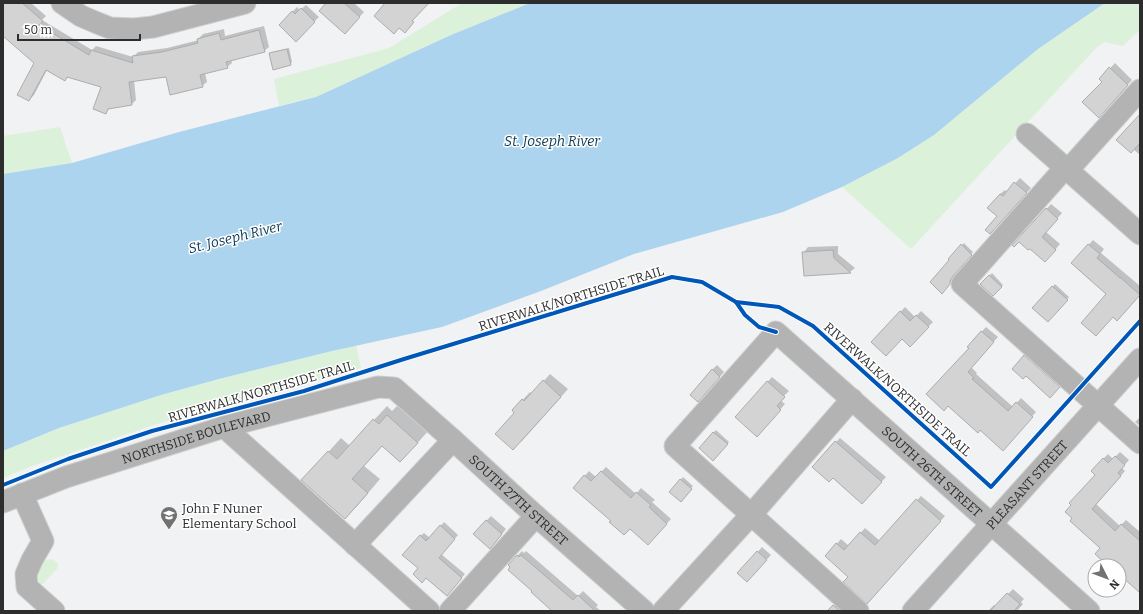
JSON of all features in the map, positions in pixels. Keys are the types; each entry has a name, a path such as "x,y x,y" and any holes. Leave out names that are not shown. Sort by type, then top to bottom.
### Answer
{"street":[{"path":"62,3 81,16 110,28 134,29 153,27 236,4"},
{"path":"1140,90 962,284 1140,443"},
{"path":"1027,134 1140,234"},
{"name":"SOUTH 26TH STREET","path":"751,515 675,446 776,332 1089,611"},
{"name":"PLEASANT STREET","path":"914,611 1140,359"},
{"name":"NORTHSIDE BOULEVARD","path":"3,502 66,477 168,446 224,427 378,387 394,388"},
{"name":"SOUTH 27TH STREET","path":"394,388 644,611"},
{"path":"663,611 751,515 852,399"},
{"path":"224,427 429,611"},
{"path":"355,545 453,440"},
{"path":"22,494 43,541 26,574 27,587 54,611"},
{"path":"751,515 858,611"},
{"path":"450,611 536,516"}],"green space":[{"path":"462,3 530,3 451,35 316,97 279,106 274,79 389,48"},
{"path":"1105,3 1140,3 1140,30 1123,46 1104,42 1097,47 911,249 842,187 898,158 934,135 1038,49"},
{"path":"60,127 72,163 3,174 3,136"},
{"path":"356,345 361,368 313,382 239,399 166,421 32,466 3,478 3,451 59,428 161,395"},
{"path":"51,559 58,564 57,569 43,584 37,584 35,572 44,561"}],"water":[{"name":"St. Joseph River","path":"530,3 1105,3 1038,49 934,135 898,158 842,187 783,212 634,254 541,291 442,327 332,351 161,395 59,428 3,451 3,174 72,163 179,132 316,97 451,35"}],"building":[{"path":"3,3 22,3 43,21 39,25 89,55 91,50 133,63 132,56 162,52 198,43 197,39 219,33 221,40 259,30 265,52 226,62 228,68 200,75 203,87 170,95 166,77 129,82 132,105 108,109 106,114 93,109 101,87 67,77 65,81 46,70 29,101 17,95 34,63 3,36"},
{"path":"326,3 344,3 360,17 345,34 319,11"},
{"path":"385,3 429,3 412,21 414,22 405,33 399,28 394,34 374,16"},
{"path":"301,8 315,22 296,42 279,25 292,11 295,14"},
{"path":"287,49 291,65 273,70 269,53"},
{"path":"1109,67 1128,85 1099,118 1082,102 1102,82 1099,79"},
{"path":"1140,114 1140,143 1131,153 1116,140"},
{"path":"1014,182 1027,193 990,234 985,230 997,216 987,208 1000,194 1003,196"},
{"path":"1046,208 1058,219 1042,237 1056,250 1045,262 1019,242 1014,247 1012,245"},
{"path":"961,244 972,255 953,276 950,284 942,294 930,282"},
{"path":"1088,244 1100,254 1097,258 1140,295 1117,321 1113,317 1096,336 1081,323 1106,294 1071,263"},
{"path":"833,250 834,258 851,273 804,276 802,252"},
{"path":"989,275 1002,287 993,296 980,284"},
{"path":"1052,286 1068,300 1048,322 1032,308"},
{"path":"900,311 910,321 916,315 929,327 910,347 902,339 886,356 871,342"},
{"path":"981,331 994,342 968,372 974,378 972,379 1008,411 1016,402 1033,417 1003,451 980,430 978,433 948,406 944,411 926,394 969,348 967,347"},
{"path":"1024,355 1060,387 1050,398 1026,376 1023,379 1012,369"},
{"path":"712,369 720,377 698,402 690,395"},
{"path":"543,380 561,397 513,450 495,434 514,413 512,410 522,399 524,401"},
{"path":"767,381 785,397 777,406 781,410 757,437 735,417"},
{"path":"387,415 418,443 400,462 382,446 352,479 368,493 345,519 301,480 328,451 337,459 373,419 379,424"},
{"path":"713,432 728,444 713,461 699,448"},
{"path":"835,441 882,482 862,504 833,478 829,482 812,467"},
{"path":"1115,456 1125,465 1118,473 1121,476 1092,509 1115,531 1121,524 1140,541 1140,593 1127,581 1127,558 1099,558 1095,554 1100,548 1070,521 1072,518 1065,512 1071,505 1069,503 1095,475 1091,471 1103,458 1108,463"},
{"path":"601,471 631,498 636,492 651,505 649,507 667,524 648,545 630,529 624,535 609,522 611,521 573,488 584,475 591,481"},
{"path":"680,479 692,489 681,502 669,492"},
{"path":"916,499 941,521 867,604 843,582 848,577 825,556 836,543 844,550 860,532 875,545"},
{"path":"486,520 502,534 490,549 473,534"},
{"path":"440,525 455,539 439,558 462,578 447,596 426,578 422,583 413,574 418,568 402,555 420,535 426,541"},
{"path":"757,551 767,560 747,582 737,573"},
{"path":"517,555 519,557 521,555 573,600 578,595 595,611 552,611 508,570 510,567 508,565"},
{"path":"1007,593 1020,604 1014,611 990,611"},
{"path":"833,605 840,611 827,611"}],"cycle path":[{"name":"RIVERWALK/NORTHSIDE TRAIL","path":"3,485 68,459 152,431 304,391 672,277 702,282 736,302 779,307 813,326 991,487 1140,321"},
{"path":"736,302 745,315 759,327 776,332"}],"place":[{"name":"John F Nuner Elementary School","path":"169,530"}]}
